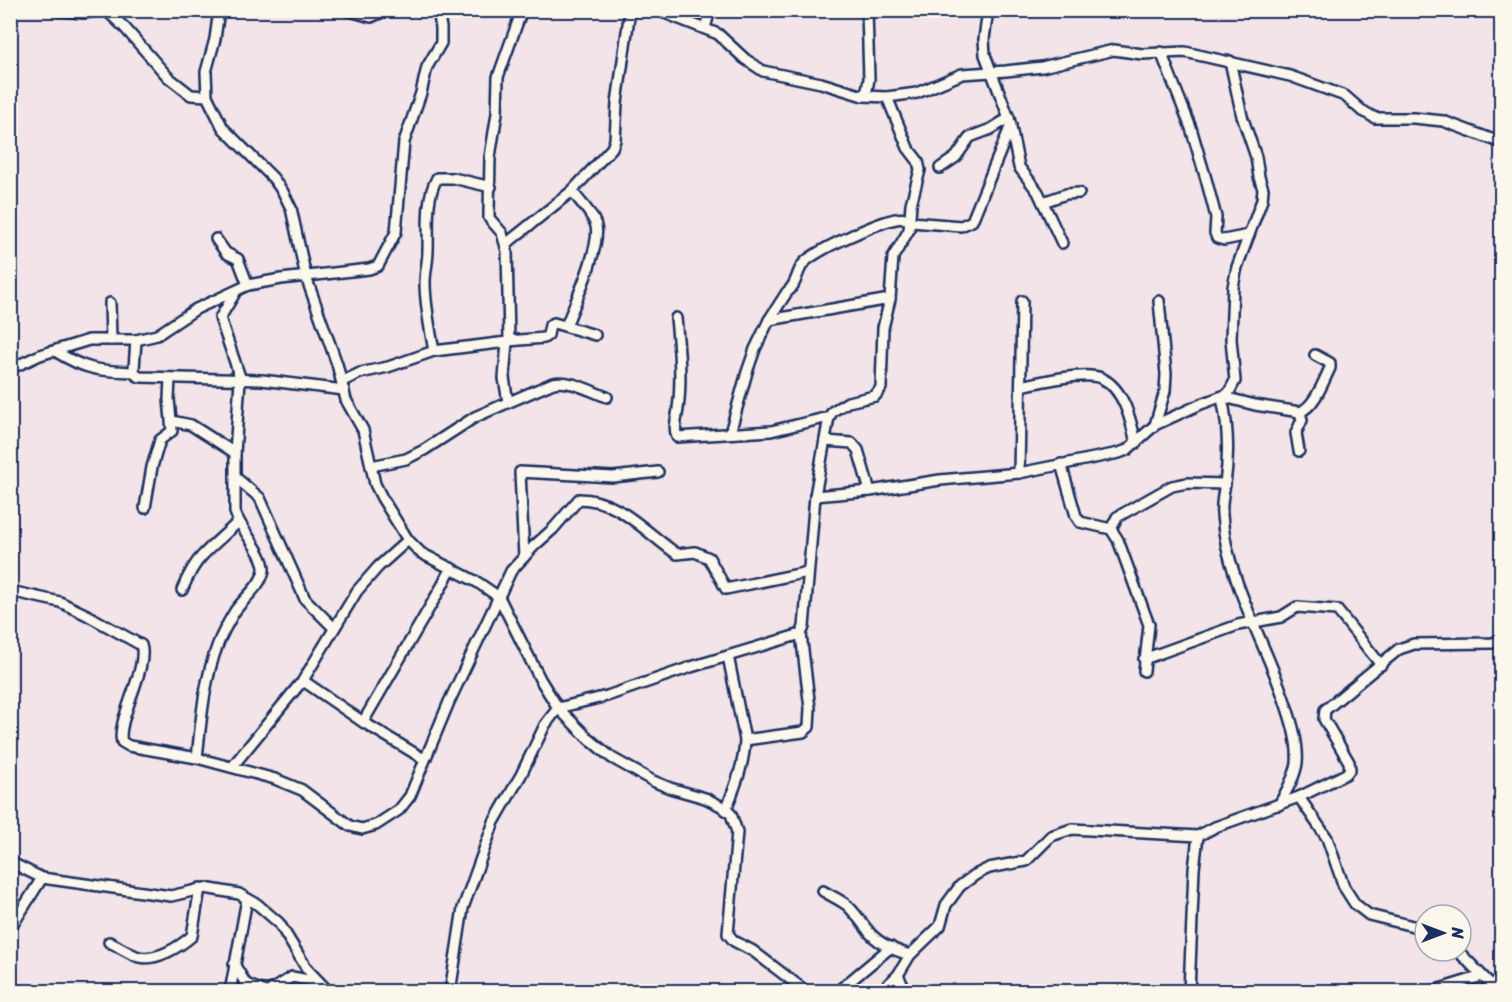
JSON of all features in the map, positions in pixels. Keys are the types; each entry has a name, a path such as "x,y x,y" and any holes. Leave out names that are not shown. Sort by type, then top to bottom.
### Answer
{"street":[{"path":"56,10 83,13 104,10 125,28 168,77 191,95 207,96"},
{"path":"219,10 215,39 206,72 207,96 223,128 251,155 283,192 291,208 306,277 346,400 363,430 375,484 382,498 408,540 421,554 477,582 499,597 540,679 558,708 589,739 612,758 653,781 705,798 726,810 734,820 737,832 728,934 734,941 753,951 807,992"},
{"path":"346,10 371,17 387,10"},
{"path":"10,369 40,355 89,340 136,340 158,335 196,309 248,285 375,268 392,241 398,220 404,142 421,93 427,67 441,43 438,10"},
{"path":"508,402 504,378 509,337 506,244 502,233 489,218 490,158 497,114 498,77 522,10"},
{"path":"506,244 572,191 606,157 614,145 619,85 630,10"},
{"path":"657,10 672,18 718,34 745,59 763,71 821,83 863,96 887,97 917,93 963,74 1042,67 1113,50 1142,54 1185,52 1290,76 1335,92 1351,100 1361,110 1375,118 1429,118 1456,125 1502,143"},
{"path":"705,28 710,10"},
{"path":"863,96 869,79 867,10"},
{"path":"988,10 984,49 990,71 1000,91 1010,121 1019,167 1043,202 1062,243"},
{"path":"1161,52 1188,119 1216,217 1217,238 1221,240 1249,235"},
{"path":"814,496 870,492 940,480 1019,473 1119,453 1126,450 1155,425 1230,392 1235,381 1231,339 1233,287 1237,267 1262,200 1263,189 1230,61"},
{"path":"745,740 803,732 810,727 810,708 801,634 814,496 829,417 833,411 848,402 879,393 883,370 883,328 890,300 893,257 906,236 919,175 920,165 908,148 887,97"},
{"path":"940,168 956,157 970,137 1010,121"},
{"path":"730,433 747,372 760,337 787,292 794,287 801,267 825,248 895,219 968,225 972,221 1010,121"},
{"path":"434,351 425,296 432,186 437,178 446,177 491,187"},
{"path":"566,326 592,256 597,232 596,224 572,191"},
{"path":"1043,202 1066,194 1079,193"},
{"path":"216,239 226,253 238,259 248,285"},
{"path":"197,758 204,700 218,645 236,610 262,577 264,567 261,558 238,522 234,503 235,453 241,380 220,318 237,291"},
{"path":"769,320 890,300"},
{"path":"1019,473 1023,301"},
{"path":"1155,425 1165,391 1166,374 1159,301"},
{"path":"111,303 111,340"},
{"path":"676,318 680,360 675,434 679,437 771,431 829,417"},
{"path":"55,351 87,368 134,372 140,377 343,386 360,373 388,367 434,351 544,338 548,335 552,323 595,335"},
{"path":"134,372 136,340"},
{"path":"1223,397 1300,412 1310,405 1330,369 1328,360 1315,355"},
{"path":"1021,386 1089,376 1101,378 1111,386 1124,403 1136,442"},
{"path":"145,508 152,467 160,440 170,434 172,421 169,399 170,378"},
{"path":"371,466 406,459 476,417 560,381 606,397"},
{"path":"1223,397 1227,434 1221,515 1227,549 1290,717 1297,752 1296,770 1279,805"},
{"path":"1299,451 1296,433 1302,420 1300,412"},
{"path":"172,421 191,426 235,453"},
{"path":"825,441 852,443 858,450 870,492"},
{"path":"1061,464 1076,516 1080,522 1111,529 1118,540 1149,625 1144,671"},
{"path":"524,557 520,472 613,477 658,472"},
{"path":"235,477 260,498 305,599 334,628"},
{"path":"1111,529 1117,517 1172,486 1187,483 1225,484"},
{"path":"10,591 60,602 141,645 142,652 134,688 121,732 122,742 129,746 197,758 266,776 302,790 350,826 362,829 376,825 399,810 410,796 424,759 511,571 581,499 607,505 620,511 677,554 695,552 709,558 726,589 808,572"},
{"path":"182,590 201,556 238,522"},
{"path":"232,767 302,682 357,591 378,567 408,540"},
{"path":"363,722 451,568"},
{"path":"1144,659 1215,632 1254,621 1281,617 1297,607 1337,610 1381,665"},
{"path":"450,992 464,908 494,822 521,775 545,725 558,708 607,696 801,634"},
{"path":"880,992 898,975 910,955 940,926 946,905 960,886 989,868 1026,861 1051,836 1072,829 1198,836 1215,827 1299,797 1346,774 1350,769 1349,762 1324,719 1325,710 1399,649 1414,644 1493,643 1502,639"},
{"path":"726,810 739,776 745,740 728,656"},
{"path":"302,682 308,683 363,722 424,759"},
{"path":"1299,797 1327,838 1344,887 1355,904 1369,915 1413,926"},
{"path":"1189,992 1194,869 1198,836"},
{"path":"10,862 42,878 171,896 200,888 239,894 266,910 279,923 298,957 329,992"},
{"path":"10,929 42,878"},
{"path":"109,942 138,957 169,952 192,936 200,888"},
{"path":"823,891 846,904 876,940 910,955"},
{"path":"230,992 247,899"},
{"path":"837,992 891,947"},
{"path":"1470,963 1496,991 1502,978"},
{"path":"234,964 246,984 267,992 292,977 319,982"},
{"path":"898,975 906,992"},
{"path":"1430,992 1482,976"}]}
